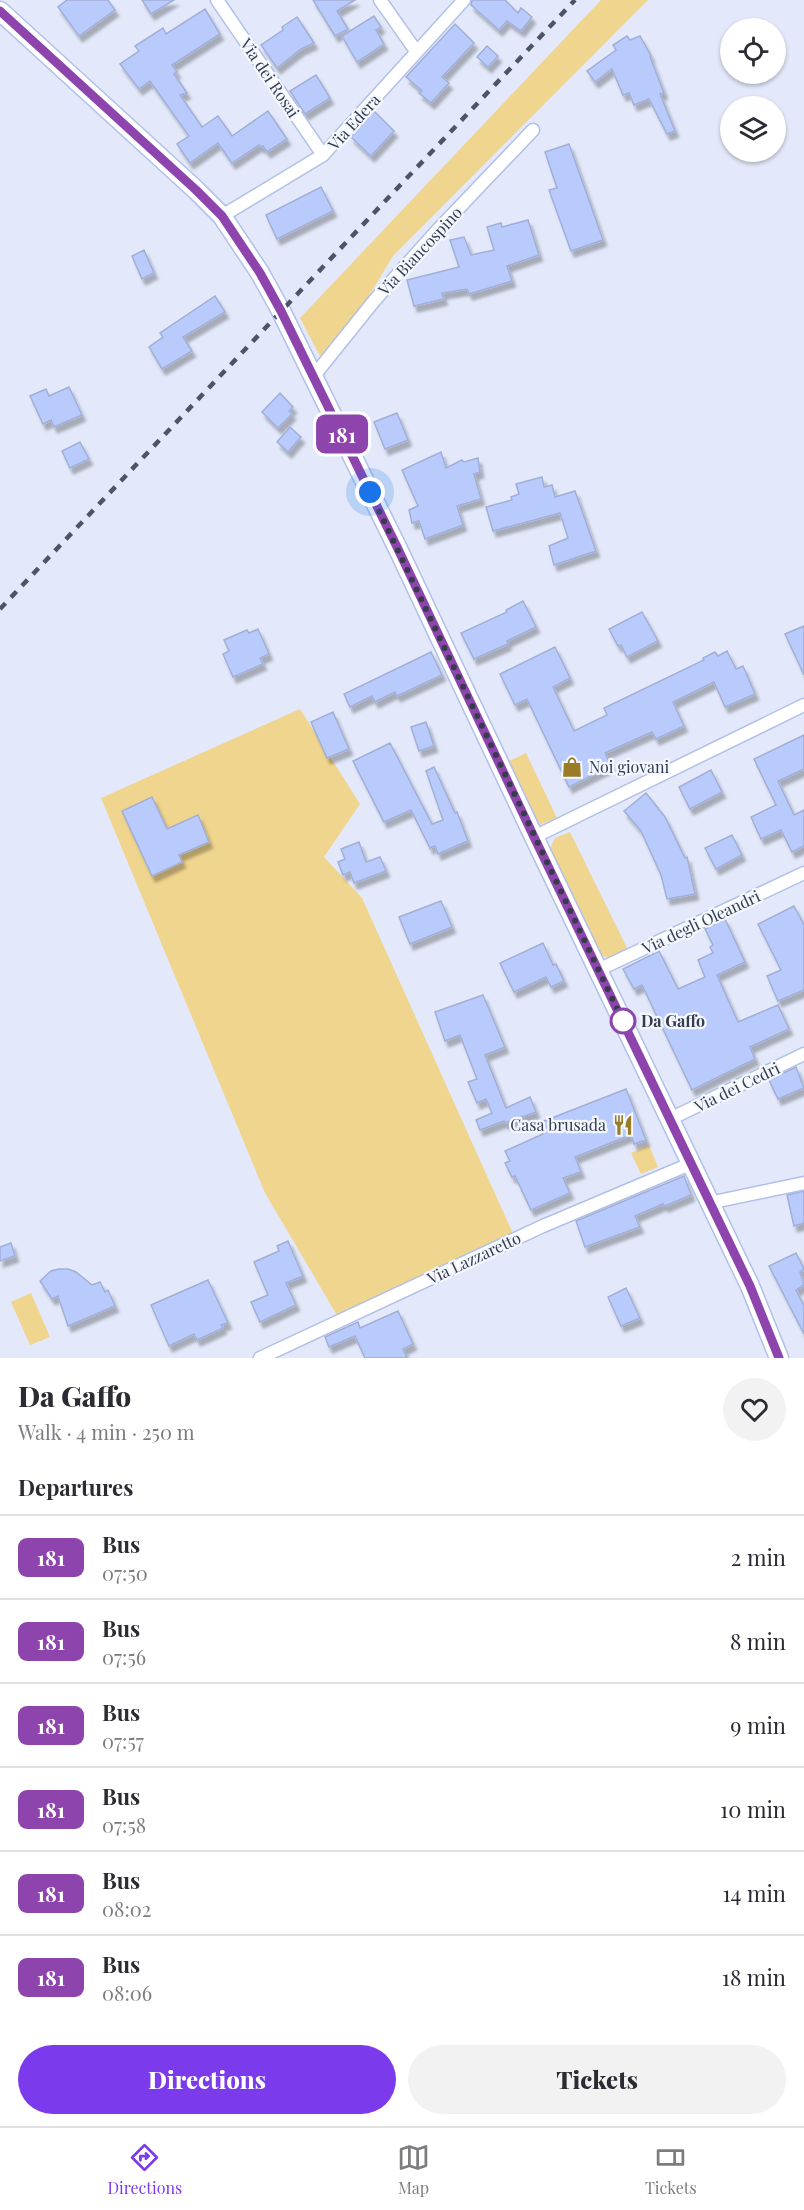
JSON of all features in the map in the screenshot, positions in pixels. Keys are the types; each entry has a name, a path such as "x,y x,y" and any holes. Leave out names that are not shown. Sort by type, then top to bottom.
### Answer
{"main road":[{"path":"0,11 222,216 270,290 398,549 750,1286 779,1358"}],"street":[{"name":"Via dei Rosai","path":"217,0 323,155"},
{"path":"380,0 416,51"},
{"name":"Via Edera","path":"222,216 323,155 464,0"},
{"name":"Via Biancospino","path":"313,377 374,301 426,242 533,130"},
{"path":"534,837 804,705"},
{"name":"Via degli Oleandri","path":"598,970 804,873"},
{"name":"Via dei Cedri","path":"670,1119 804,1054"},
{"name":"Via Lazzaretto","path":"260,1358 543,1226 690,1164"},
{"path":"709,1203 804,1183"}],"shaded area":[{"path":"601,0 648,0 393,256 364,304 320,356 300,318"},
{"path":"300,709 360,804 324,857 362,898 515,1238 338,1317 265,1193 101,798"},
{"path":"526,753 557,818 536,826 507,762"},
{"path":"570,832 628,950 612,958 598,955 549,851 555,838"},
{"path":"649,1145 658,1167 641,1174 631,1153"},
{"path":"31,1293 50,1337 30,1345 11,1302"}],"building":[{"path":"67,0 108,0 115,10 79,36 58,7"},
{"path":"142,0 174,0 151,14"},
{"path":"313,0 355,0 337,11 348,29 335,36"},
{"path":"472,0 505,0 518,13 521,8 532,17 521,31 507,21 499,30 471,5"},
{"path":"205,9 220,34 172,65 177,72 174,74 187,93 180,95 202,127 218,116 232,136 268,111 287,139 267,152 263,146 259,145 232,163 218,143 190,163 177,144 189,136 150,81 139,89 120,64 139,51 135,46 163,28 166,34"},
{"path":"374,16 381,27 376,30 384,44 357,62 342,36"},
{"path":"297,17 314,43 301,49 277,68 261,45"},
{"path":"455,24 474,43 442,77 449,83 431,103 419,93 422,91 406,77"},
{"path":"627,36 630,40 640,36 651,56 664,93 660,94 675,131 667,134 649,99 634,105 629,93 623,95 612,69 595,82 587,71 616,50 613,45"},
{"path":"487,46 498,56 488,67 477,57"},
{"path":"316,75 330,98 305,114 290,91"},
{"path":"374,111 394,131 371,156 351,137"},
{"path":"569,144 603,240 571,251 549,190 557,188 545,152"},
{"path":"321,187 333,211 277,239 266,215"},
{"path":"528,220 539,255 507,266 512,281 469,294 467,289 442,293 444,299 414,306 407,280 459,267 450,240 464,237 471,255 494,250 487,227 501,223 502,227"},
{"path":"144,250 154,273 142,279 132,256"},
{"path":"215,296 225,312 183,337 192,351 162,369 149,347 163,337 160,333"},
{"path":"69,387 82,415 54,427 51,420 43,424 30,396 46,389 49,396"},
{"path":"280,393 293,407 289,411 292,414 278,428 262,412"},
{"path":"397,413 408,440 385,449 374,422"},
{"path":"290,427 301,437 288,452 277,442"},
{"path":"80,442 89,459 70,468 62,451"},
{"path":"441,452 446,468 462,460 464,462 478,458 480,472 474,474 481,499 457,506 463,525 425,539 419,521 412,523 409,510 418,506 402,470"},
{"path":"542,477 544,487 552,485 555,497 575,491 596,551 554,565 549,546 568,538 560,513 493,531 486,507 512,500 511,497 519,494 516,484"},
{"path":"523,601 536,627 507,641 508,644 474,659 461,633 507,612 506,610"},
{"path":"642,612 658,641 627,657 609,629"},
{"path":"804,626 804,675 785,634"},
{"path":"258,629 269,654 260,658 263,664 233,677 223,654 229,651 224,640 247,630 249,633"},
{"path":"555,647 570,678 553,687 574,731 607,715 604,708 704,660 703,658 715,652 718,656 727,651 736,669 743,666 755,694 725,707 714,682 673,702 684,726 656,739 652,732 605,753 611,766 569,787 527,699 515,705 500,674"},
{"path":"431,652 442,675 397,696 395,692 375,702 372,696 350,707 344,694"},
{"path":"333,712 349,749 327,758 311,722"},
{"path":"426,722 434,746 419,751 411,727"},
{"path":"804,735 804,769 778,781 794,815 804,810 804,846 792,852 781,830 761,839 751,817 776,805 754,759"},
{"path":"390,743 432,824 443,820 426,771 434,767 455,813 457,812 468,841 438,854 435,846 430,848 411,810 384,822 353,761"},
{"path":"711,770 722,792 690,809 679,787"},
{"path":"646,793 665,817 685,858 687,857 695,894 667,899 661,875 641,831 624,811"},
{"path":"152,797 167,829 198,815 209,842 179,855 182,862 152,876 122,811"},
{"path":"732,835 742,855 716,869 705,848"},
{"path":"359,842 366,862 380,857 386,871 354,883 350,872 343,875 338,862 345,859 341,849"},
{"path":"441,901 452,927 410,944 399,917"},
{"path":"794,906 804,925 804,990 778,1001 767,976 781,970 758,924"},
{"path":"725,919 745,962 717,975 738,1022 778,1005 789,1029 750,1047 755,1059 692,1090 642,985 634,989 623,969 659,951 678,989 705,977 698,960 713,953 710,947 713,945 705,929"},
{"path":"543,943 553,965 556,964 564,981 551,987 546,977 514,992 500,963"},
{"path":"483,995 505,1047 485,1055 506,1108 530,1097 536,1112 480,1130 476,1120 492,1113 486,1099 477,1103 468,1082 477,1079 460,1035 445,1041 435,1012"},
{"path":"796,1067 804,1088 778,1099 769,1080"},
{"path":"626,1089 646,1140 634,1144 631,1135 575,1157 581,1172 563,1178 570,1193 531,1210 515,1176 512,1177 505,1163 510,1161 505,1151 543,1134 539,1123"},
{"path":"684,1176 691,1195 635,1216 640,1227 585,1247 576,1221"},
{"path":"804,1191 804,1223 794,1226 787,1195"},
{"path":"288,1241 303,1276 286,1283 296,1305 260,1322 251,1302 268,1295 254,1262 279,1251 277,1246"},
{"path":"11,1243 15,1256 0,1261 0,1247"},
{"path":"796,1253 804,1269 800,1272 804,1285 796,1290 804,1306 804,1334 769,1266"},
{"path":"59,1269 76,1272 92,1285 100,1282 105,1292 108,1290 115,1306 68,1326 58,1296 52,1299 40,1281 51,1271"},
{"path":"208,1280 228,1323 221,1325 223,1328 197,1340 194,1334 169,1346 151,1305"},
{"path":"626,1288 640,1318 621,1326 608,1297"},
{"path":"398,1311 413,1344 403,1349 407,1358 365,1358 355,1336 329,1347 325,1337 358,1322 360,1328"}],"railway":[{"path":"0,609 575,0"}],"bus line":[{"name":"181","path":"0,11 222,216 270,290 398,549 750,1286 779,1358"}],"place":[{"name":"Noi giovani","path":"572,767"},
{"name":"Da Gaffo","path":"623,1021"},
{"name":"Casa brusada","path":"623,1125"}],"route":[{"path":"370,492 623,1021"}]}
